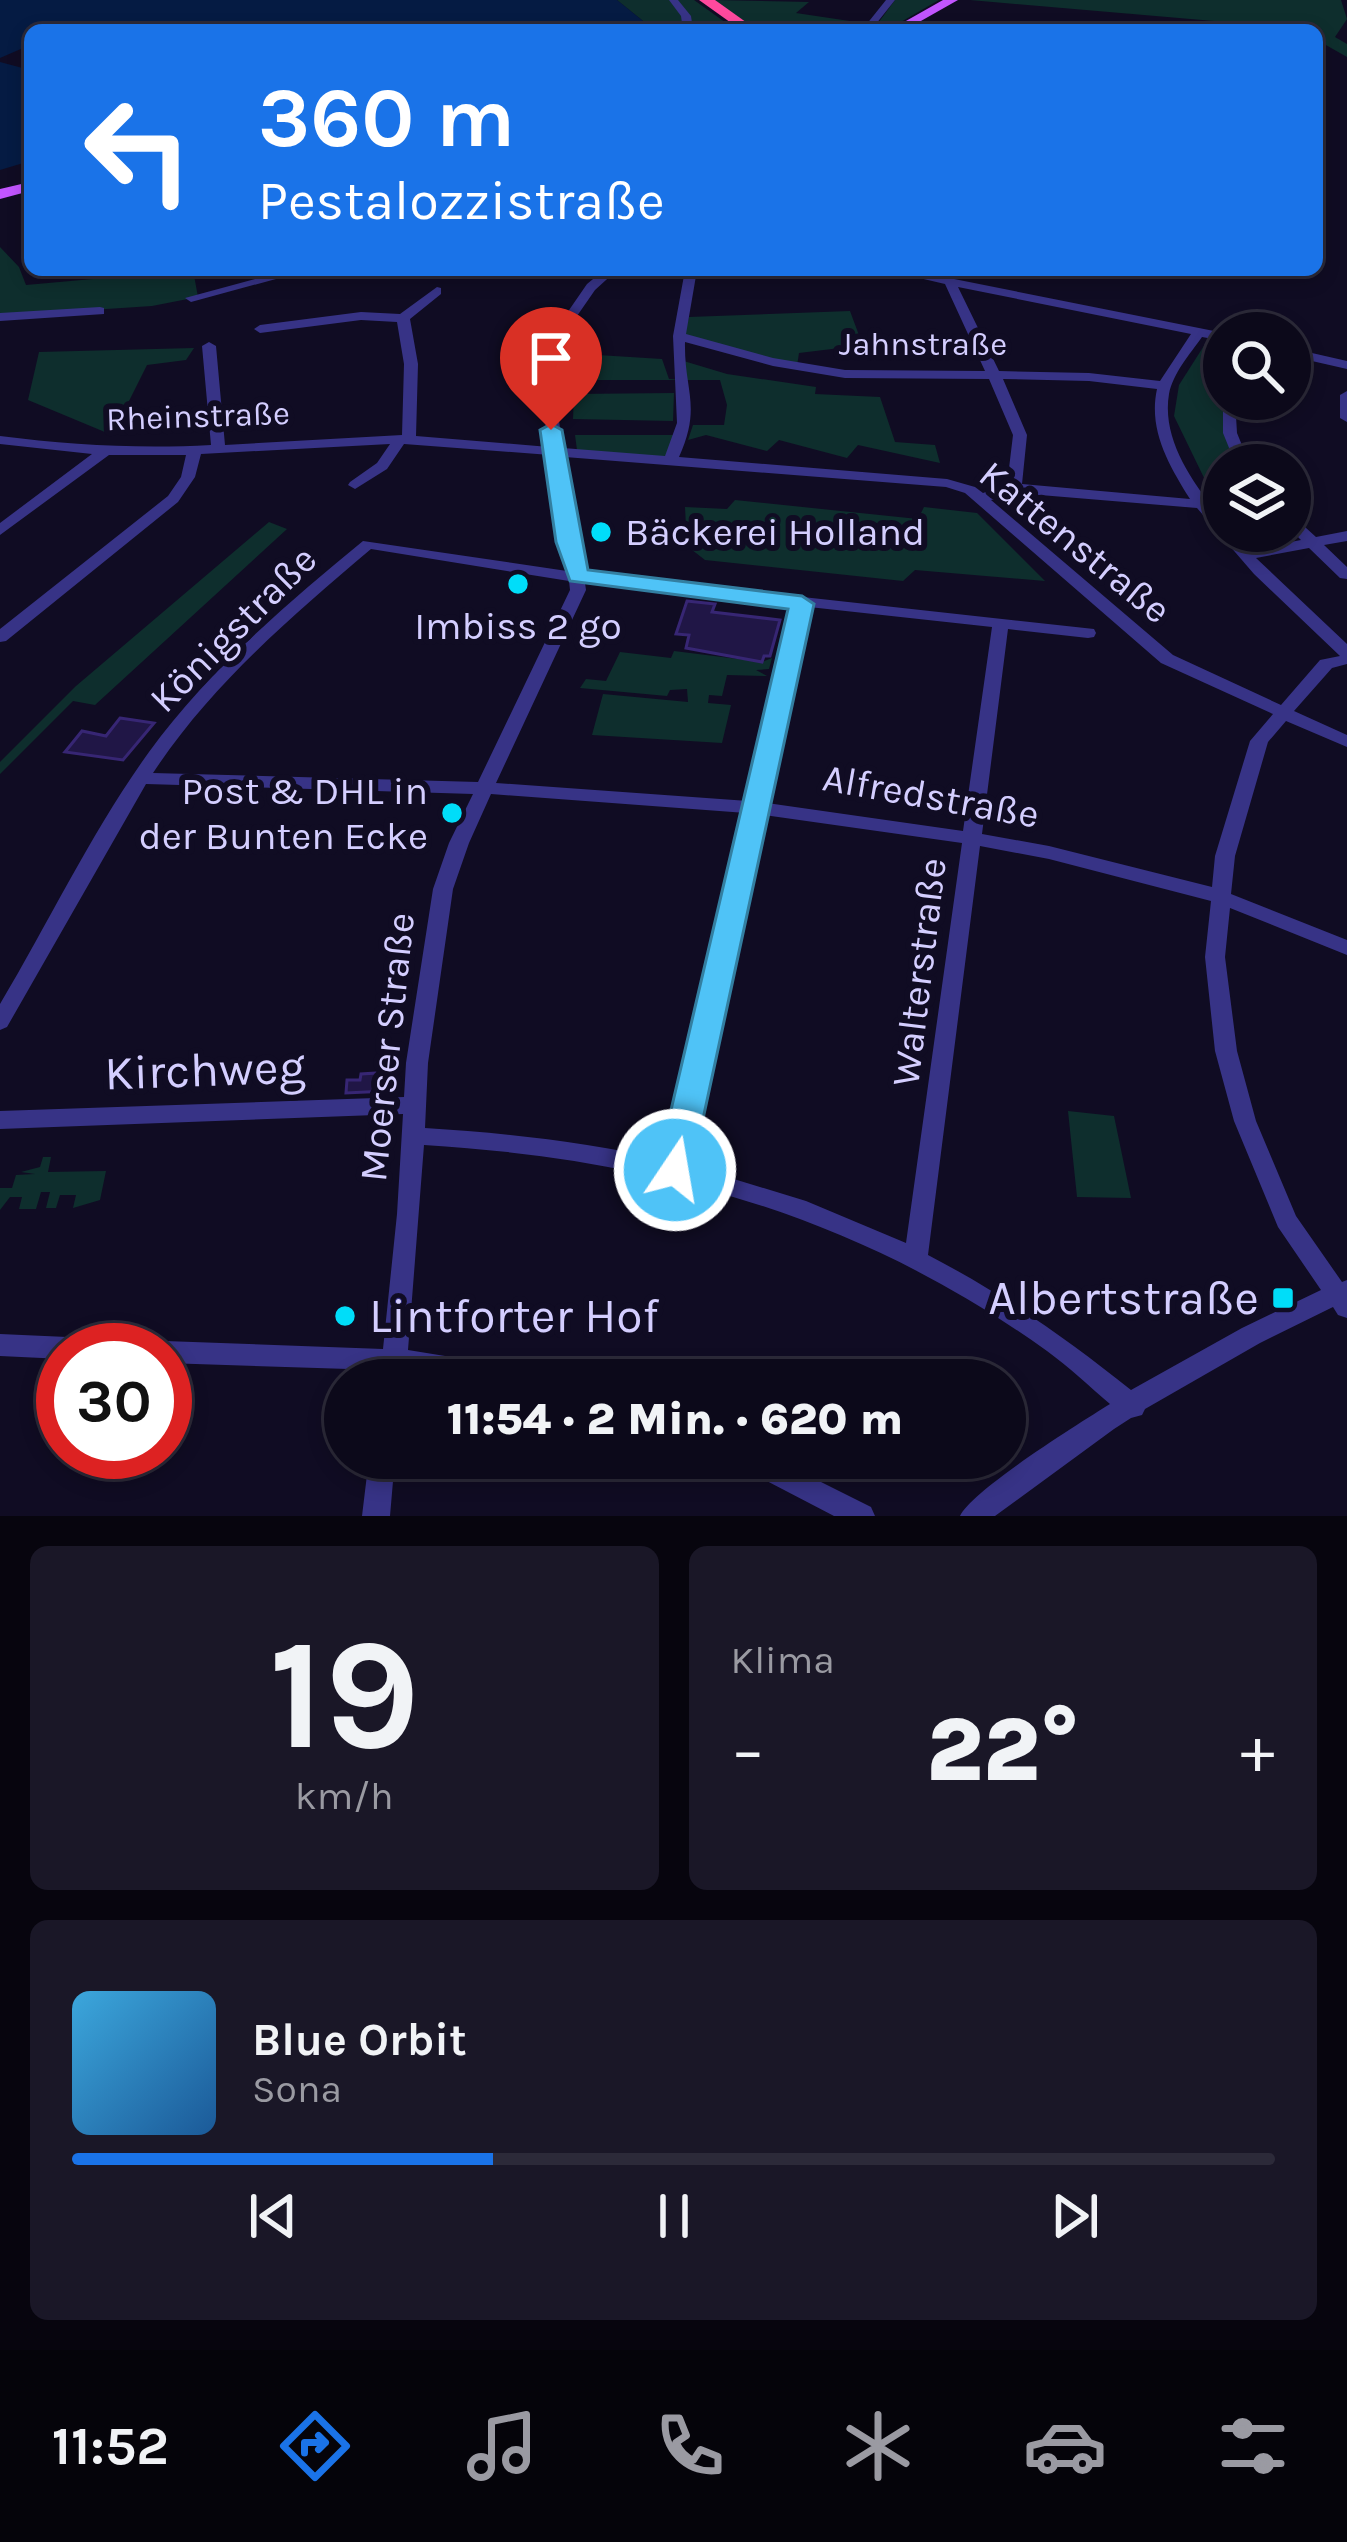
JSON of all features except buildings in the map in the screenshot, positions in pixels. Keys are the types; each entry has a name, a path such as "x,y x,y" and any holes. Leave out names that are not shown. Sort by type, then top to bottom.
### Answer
{"highway":[{"path":"702,0 733,24"},
{"path":"702,0 740,24"}],"main road":[{"path":"907,24 952,0"}],"street":[{"path":"871,24 892,0"},
{"path":"191,298 279,276"},
{"name":"Moerser Straße","path":"394,1359 413,1105 443,889 565,622 578,576 548,394 552,358 579,304 605,276"},
{"path":"670,462 687,429 690,400 677,362 690,276"},
{"path":"922,276 1203,333"},
{"path":"950,283 994,371 1019,435 1014,488"},
{"path":"260,329 361,316 403,318 437,291"},
{"path":"0,317 100,311"},
{"path":"356,485 382,466 404,439 411,364 403,318"},
{"path":"974,1516 1132,1407 1251,1335 1345,1297 1286,1220 1245,1121 1226,1051 1217,976 1225,856 1259,741 1326,664 1347,656 1198,504 1163,424 1165,386 1198,332"},
{"name":"Jahnstraße","path":"679,336 834,373 1068,372 1165,386"},
{"path":"209,346 218,447"},
{"path":"1311,357 1347,365"},
{"path":"1347,395 1347,418"},
{"name":"Rheinstraße","path":"0,440 106,452 404,439 554,450"},
{"path":"0,637 173,499 188,477 195,450"},
{"name":"Kattenstraße","path":"554,450 947,483 980,499 1167,658 1347,742"},
{"path":"0,530 106,452"},
{"path":"980,499 1014,488 1198,504"},
{"path":"1311,542 1347,536"},
{"name":"Königstraße","path":"0,1022 140,778 239,658 321,584 377,542 578,576"},
{"path":"1311,542 1346,575"},
{"path":"1246,555 1261,552"},
{"path":"578,576 1088,633"},
{"path":"675,1170 802,604"},
{"name":"Walterstraße","path":"916,1256 1000,626"},
{"name":"Alfredstraße","path":"140,778 487,786 757,804 973,836 1221,898 1347,948"},
{"name":"Kirchweg","path":"0,1120 413,1105"},
{"path":"412,1136 506,1141 675,1170 916,1256 1045,1334 1132,1407"},
{"path":"0,1345 36,1347"},
{"path":"192,1354 324,1365"},
{"path":"376,1516 380,1479"},
{"path":"789,1479 861,1516"}],"green space":[{"path":"617,0 694,0 728,24 643,24"},
{"path":"713,0 809,2 796,13 864,24 748,24"},
{"path":"895,0 939,0 897,24 877,24"},
{"path":"970,0 1341,0 1347,19 1335,37 1347,44 1347,57 1323,43 1323,24 1248,24"},
{"path":"0,247 19,267 26,285 126,276 194,276 198,297 152,306 0,316"},
{"path":"850,311 860,338 871,338 873,344 799,353 797,366 684,337 689,317"},
{"path":"1203,347 1203,420 1224,420 1231,444 1203,444 1203,476 1174,416 1179,385"},
{"path":"194,348 186,360 147,365 112,435 28,400 39,352"},
{"path":"582,354 662,359 669,379 683,380 579,380"},
{"path":"677,359 727,374 816,387 815,394 880,397 895,442 935,445 940,463 858,445 847,458 779,440 767,451 706,435 688,440 693,425 724,425 727,405 720,380 683,380"},
{"path":"674,393 673,421 573,419 574,394"},
{"path":"575,435 684,435 667,457 577,450"},
{"path":"735,500 918,519 924,507 977,513 1045,581 915,570 903,581 705,560 687,546 685,507 727,509"},
{"path":"269,522 287,529 95,705 73,701 0,774 0,762 76,686"},
{"path":"674,651 762,662 772,658 769,669 756,670 767,676 727,675 722,696 709,695 708,703 731,705 722,743 592,735 603,694 688,702 687,689 670,690 667,696 580,688 586,679 606,681 620,652 671,658"},
{"path":"1068,1111 1114,1116 1131,1198 1077,1197"},
{"path":"43,1157 51,1157 48,1172 106,1171 100,1200 73,1208 76,1195 60,1195 56,1208 46,1208 50,1192 41,1192 36,1209 19,1209 22,1197 10,1197 0,1210 0,1188 12,1188 16,1175 35,1174 21,1172 40,1167"}],"water":[{"path":"0,0 617,0 643,21 24,24 24,48 0,58"},
{"path":"0,62 24,68 24,163 0,170"}],"place":[{"name":"Bäckerei Holland","path":"601,532"},
{"name":"Imbiss 2 go","path":"518,584"},
{"name":"Post & DHL in der Bunten Ecke","path":"452,813"},
{"name":"Albertstraße","path":"1283,1298"},
{"name":"Lintforter Hof","path":"345,1316"}],"route":[{"path":"551,430 568,542 578,576 802,604 675,1170"}]}
